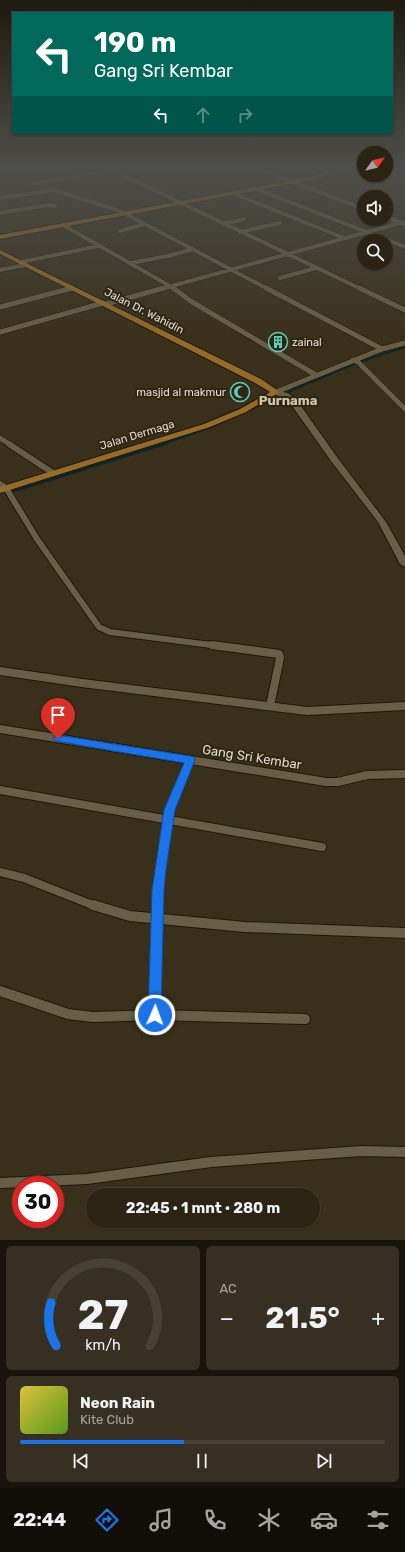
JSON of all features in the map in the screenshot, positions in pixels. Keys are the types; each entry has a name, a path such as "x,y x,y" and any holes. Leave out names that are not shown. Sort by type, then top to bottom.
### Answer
{"main road":[{"path":"0,237 63,225"},
{"name":"Jalan Dr. Wahidin","path":"1,253 104,303 258,381 276,392"},
{"name":"Jalan Dermaga","path":"2,487 190,431 237,412 276,392"}],"street":[{"path":"63,225 172,286 192,302 316,375"},
{"path":"120,231 142,225"},
{"path":"147,225 382,348"},
{"path":"225,225 405,310"},
{"path":"240,232 272,225"},
{"path":"311,225 344,238"},
{"path":"348,225 405,247"},
{"path":"0,332 395,225"},
{"path":"0,270 99,246"},
{"path":"131,264 193,249"},
{"path":"280,278 316,268"},
{"path":"0,307 72,288"},
{"path":"276,392 382,348 405,343"},
{"path":"353,360 358,362 405,409"},
{"path":"276,392 286,395 293,401 334,459 382,522 402,553 405,564"},
{"path":"0,438 53,473"},
{"path":"2,487 37,540 99,627 110,632 278,654 280,658 270,706"},
{"path":"0,671 82,683 313,711 405,706"},
{"name":"Gang Sri Kembar","path":"0,729 333,782 367,775 405,774"},
{"path":"155,1015 158,890 170,810 190,760"},
{"path":"0,790 322,847"},
{"path":"0,872 24,878 101,908 130,916 245,927 405,933"},
{"path":"0,991 68,1014 93,1018 155,1015 305,1019"},
{"path":"0,1183 87,1179 218,1162 361,1151 405,1152"}],"waterway":[{"path":"362,361 405,347"},
{"path":"283,394 354,364"},
{"path":"162,445 208,428 271,400"},
{"path":"14,491 162,445"}],"place":[{"name":"zainal","path":"278,342"},
{"name":"masjid al makmur","path":"240,392"}],"district":[{"name":"Purnama","path":"288,400"}],"route":[{"path":"58,739 190,760 170,810 163,862 160,870 158,890 155,1015"}]}
